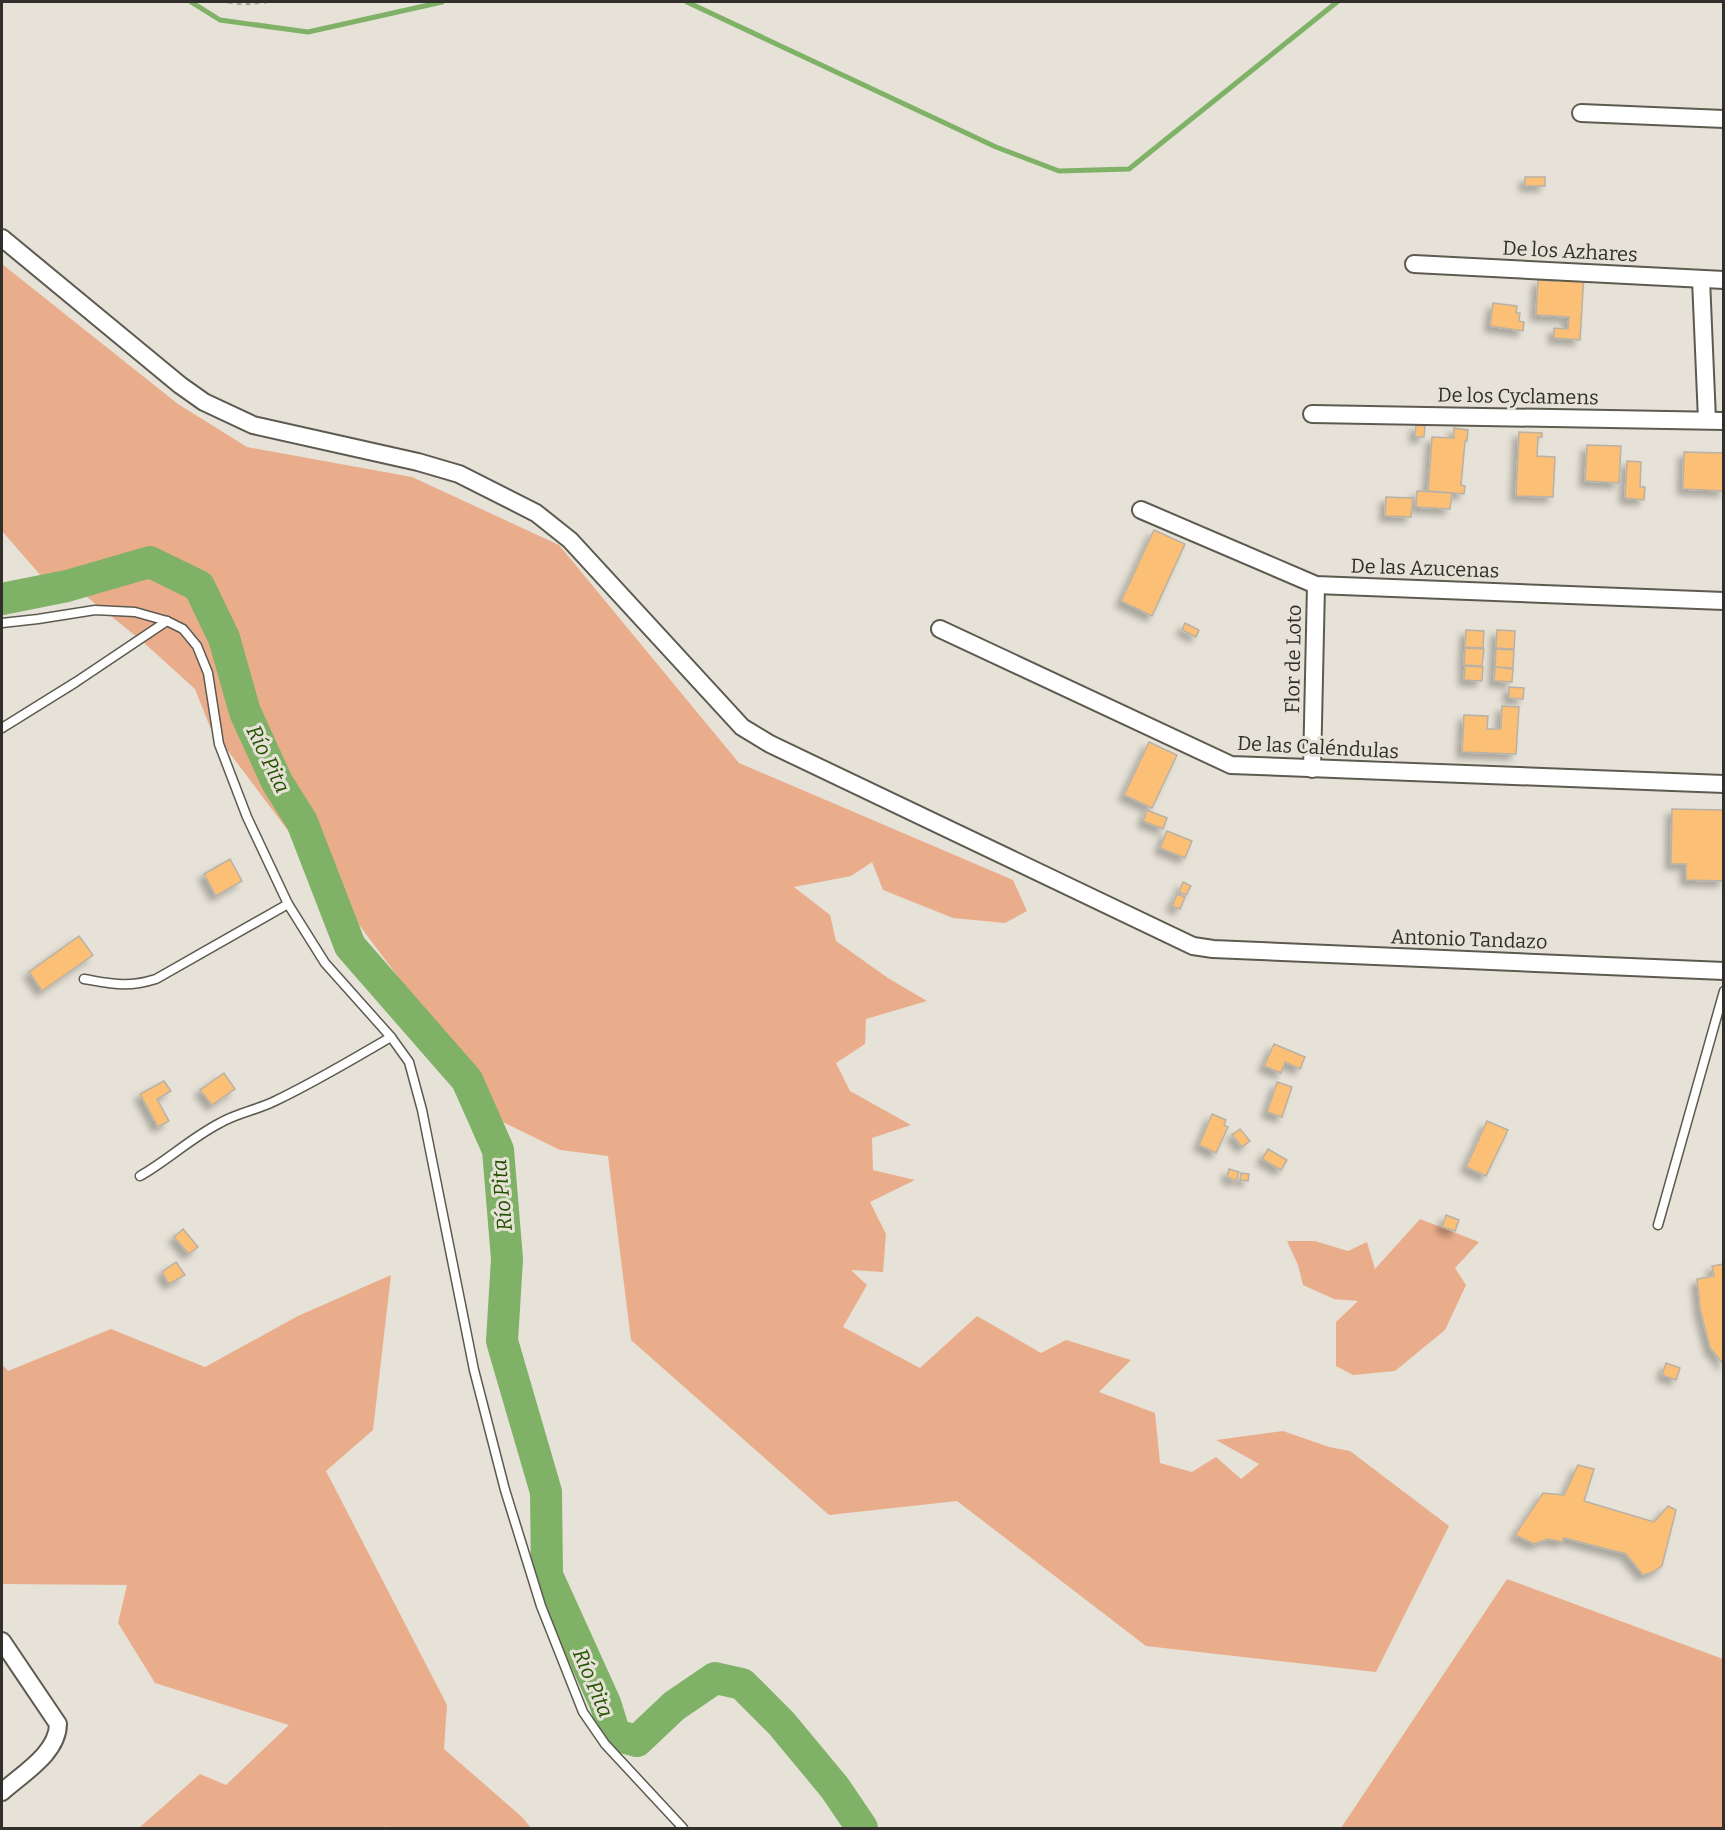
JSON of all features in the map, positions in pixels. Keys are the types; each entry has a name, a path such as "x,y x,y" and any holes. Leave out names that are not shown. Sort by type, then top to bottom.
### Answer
{"street":[{"path":"1581,113 1724,119"},
{"name":"Antonio Tandazo","path":"2,238 180,385 204,402 253,425 418,462 459,474 536,513 570,540 742,727 770,744 1193,946 1213,949 1724,970"},
{"name":"De los Azhares","path":"1414,264 1724,280"},
{"path":"1701,279 1715,421"},
{"name":"De los Cyclamens","path":"1312,414 1715,421"},
{"name":"De las Azucenas","path":"1141,510 1316,585 1724,601"},
{"name":"Flor de Loto","path":"1312,769 1316,585"},
{"name":"De las Caléndulas","path":"940,629 1225,764 1724,784"},
{"path":"2,1641 58,1724 58,1736 50,1749 2,1792"}],"lane":[{"path":"2,623 95,610 135,612 167,621 183,629 197,646 208,673 219,744 248,817 288,904 325,963 391,1037 409,1062 422,1110 474,1370 505,1490 542,1606 583,1712 605,1744 683,1828"},
{"path":"2,728 167,621"},
{"path":"84,979 136,985 156,979 288,904"},
{"path":"1658,1224 1724,991"},
{"path":"140,1176 219,1123 294,1092 391,1037"}],"path":[{"path":"228,2 244,4 266,2"}],"shaded area":[{"path":"2,264 178,404 247,447 412,477 559,545 739,763 1013,880 1027,911 1005,923 953,918 883,890 872,862 851,876 794,887 830,915 836,941 888,978 927,1001 866,1019 865,1044 836,1063 850,1091 911,1125 872,1138 873,1170 915,1180 870,1202 886,1234 883,1272 851,1270 867,1285 843,1327 920,1368 977,1316 1041,1353 1066,1340 1131,1360 1099,1392 1155,1413 1160,1463 1192,1472 1216,1457 1241,1479 1259,1464 1216,1440 1283,1431 1329,1447 1350,1451 1449,1526 1376,1672 1146,1646 957,1501 829,1515 631,1340 608,1156 560,1150 503,1122 469,1071 210,727 195,689 142,641 77,589 42,577 2,531"},
{"path":"1420,1219 1479,1242 1455,1268 1466,1285 1445,1330 1395,1371 1353,1375 1336,1366 1336,1322 1358,1301 1334,1299 1303,1285 1298,1265 1287,1241 1315,1241 1348,1251 1367,1242 1375,1269"},
{"path":"391,1275 373,1430 326,1471 447,1705 444,1749 522,1817 531,1828 385,1828 386,1826 382,1828 139,1828 200,1774 226,1785 289,1725 155,1683 118,1623 127,1585 2,1584 2,1364 8,1371 111,1329 205,1367 298,1316"},
{"path":"1507,1579 1723,1659 1723,1828 1341,1828"}],"building":[{"path":"1525,177 1545,177 1545,186 1525,186"},
{"path":"1555,273 1584,274 1580,340 1554,338 1554,328 1568,329 1569,317 1536,315 1538,280 1555,281"},
{"path":"1493,303 1517,306 1516,313 1520,313 1519,321 1524,322 1523,331 1490,326"},
{"path":"1416,425 1425,426 1424,437 1415,437"},
{"path":"1454,428 1468,430 1461,485 1465,486 1464,494 1428,491 1432,437 1454,438"},
{"path":"1519,432 1542,433 1542,437 1538,437 1537,456 1555,457 1553,497 1516,496"},
{"path":"1587,445 1621,446 1619,483 1585,481"},
{"path":"1684,452 1724,453 1724,491 1683,489"},
{"path":"1627,461 1641,462 1640,487 1645,487 1644,500 1625,498"},
{"path":"1417,491 1452,493 1450,509 1416,507"},
{"path":"1386,497 1413,498 1411,517 1385,516"},
{"path":"1154,530 1185,544 1152,616 1121,601"},
{"path":"1185,623 1199,630 1196,637 1182,630"},
{"path":"1466,630 1484,631 1483,648 1465,647"},
{"path":"1497,630 1515,631 1514,649 1496,648"},
{"path":"1465,648 1484,649 1482,666 1464,665"},
{"path":"1496,649 1514,650 1513,668 1495,667"},
{"path":"1465,666 1483,667 1482,681 1464,680"},
{"path":"1495,667 1513,669 1512,682 1494,681"},
{"path":"1509,687 1524,688 1523,699 1509,698"},
{"path":"1502,706 1519,707 1516,754 1462,752 1464,715 1488,716 1487,729 1501,729"},
{"path":"1149,742 1177,755 1152,808 1124,795"},
{"path":"1672,809 1724,810 1724,881 1686,880 1686,864 1671,864"},
{"path":"1147,810 1167,818 1163,829 1143,821"},
{"path":"1167,831 1192,841 1185,858 1160,848"},
{"path":"230,859 242,881 216,896 204,874"},
{"path":"1183,882 1191,886 1186,895 1179,892"},
{"path":"1177,894 1185,897 1180,909 1172,906"},
{"path":"79,936 93,955 42,991 29,972"},
{"path":"1274,1044 1305,1057 1300,1069 1285,1062 1281,1073 1264,1066"},
{"path":"224,1073 235,1089 212,1105 200,1090"},
{"path":"164,1081 171,1091 157,1099 169,1121 158,1127 140,1094"},
{"path":"1277,1082 1292,1087 1282,1117 1267,1112"},
{"path":"1212,1114 1226,1120 1224,1125 1228,1127 1216,1153 1199,1145"},
{"path":"1487,1121 1508,1130 1486,1176 1466,1167"},
{"path":"1240,1129 1250,1141 1242,1147 1232,1135"},
{"path":"1268,1149 1287,1160 1281,1170 1262,1159"},
{"path":"1229,1169 1239,1172 1236,1181 1227,1177"},
{"path":"1241,1173 1249,1174 1248,1181 1240,1180"},
{"path":"1446,1215 1459,1220 1455,1231 1442,1227"},
{"path":"183,1229 198,1247 189,1254 174,1237"},
{"path":"176,1262 185,1275 169,1284 162,1272"},
{"path":"1724,1264 1724,1365 1710,1348 1700,1309 1697,1279 1714,1276 1712,1266"},
{"path":"1666,1363 1680,1368 1676,1380 1662,1375"},
{"path":"1578,1465 1594,1469 1584,1501 1654,1522 1668,1506 1676,1510 1662,1566 1643,1575 1626,1554 1564,1538 1562,1542 1548,1539 1534,1544 1515,1535 1543,1493 1564,1495"}],"waterway":[{"path":"191,2 220,20 308,32 442,2"},
{"path":"687,2 996,147 1059,171 1129,169 1337,2"},
{"name":"Río Pita","path":"2,599 67,586 150,562 199,586 224,638 245,712 277,782 302,822 350,946 467,1080 498,1150 507,1259 502,1341 546,1492 547,1575 605,1703 615,1735 637,1741 674,1706 715,1678 742,1684 781,1723 835,1788 862,1828"}]}
